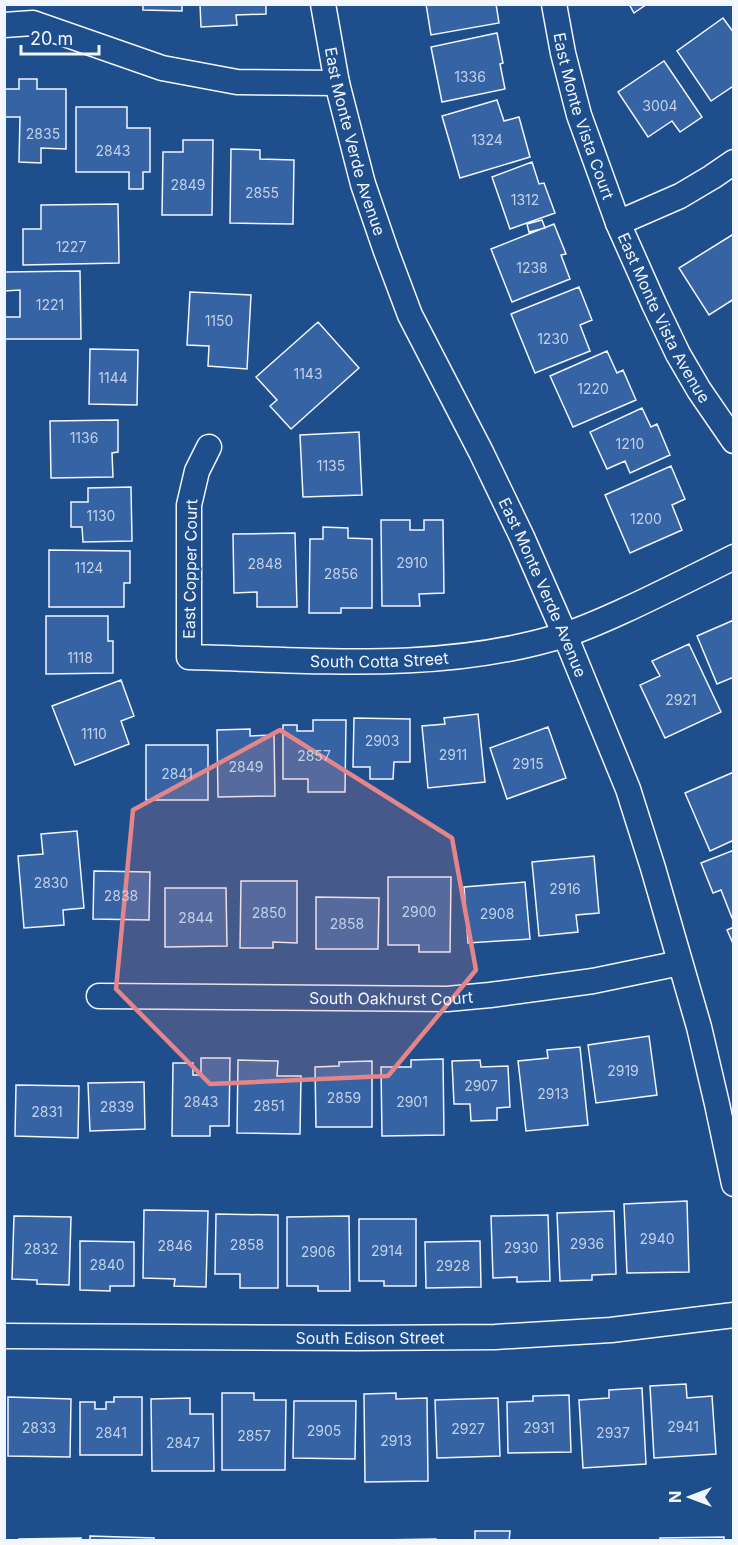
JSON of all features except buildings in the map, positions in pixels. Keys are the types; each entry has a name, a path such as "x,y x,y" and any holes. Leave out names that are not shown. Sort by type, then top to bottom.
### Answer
{"street":[{"name":"East Monte Verde Avenue","path":"322,4 337,83 363,184 410,315 522,537 628,789 702,1038 734,1184"},
{"name":"East Monte Vista Court","path":"554,4 563,53 579,115 618,223"},
{"path":"4,25 33,23 162,68 237,82 337,83"},
{"path":"618,223 680,196 734,162"},
{"name":"East Monte Vista Avenue","path":"618,223 678,354 699,390 734,441"},
{"name":"East Copper Court","path":"189,657 189,505 197,471 208,447"},
{"name":"South Cotta Street","path":"189,657 429,660 525,645 565,635 600,622 734,556"},
{"name":"South Oakhurst Court","path":"99,996 447,999 593,981 680,963"},
{"name":"South Edison Street","path":"4,1336 495,1337 611,1330 734,1315"}],"highlighted area":[{"path":"280,730 452,838 476,970 388,1076 210,1084 116,989 133,810"}]}
